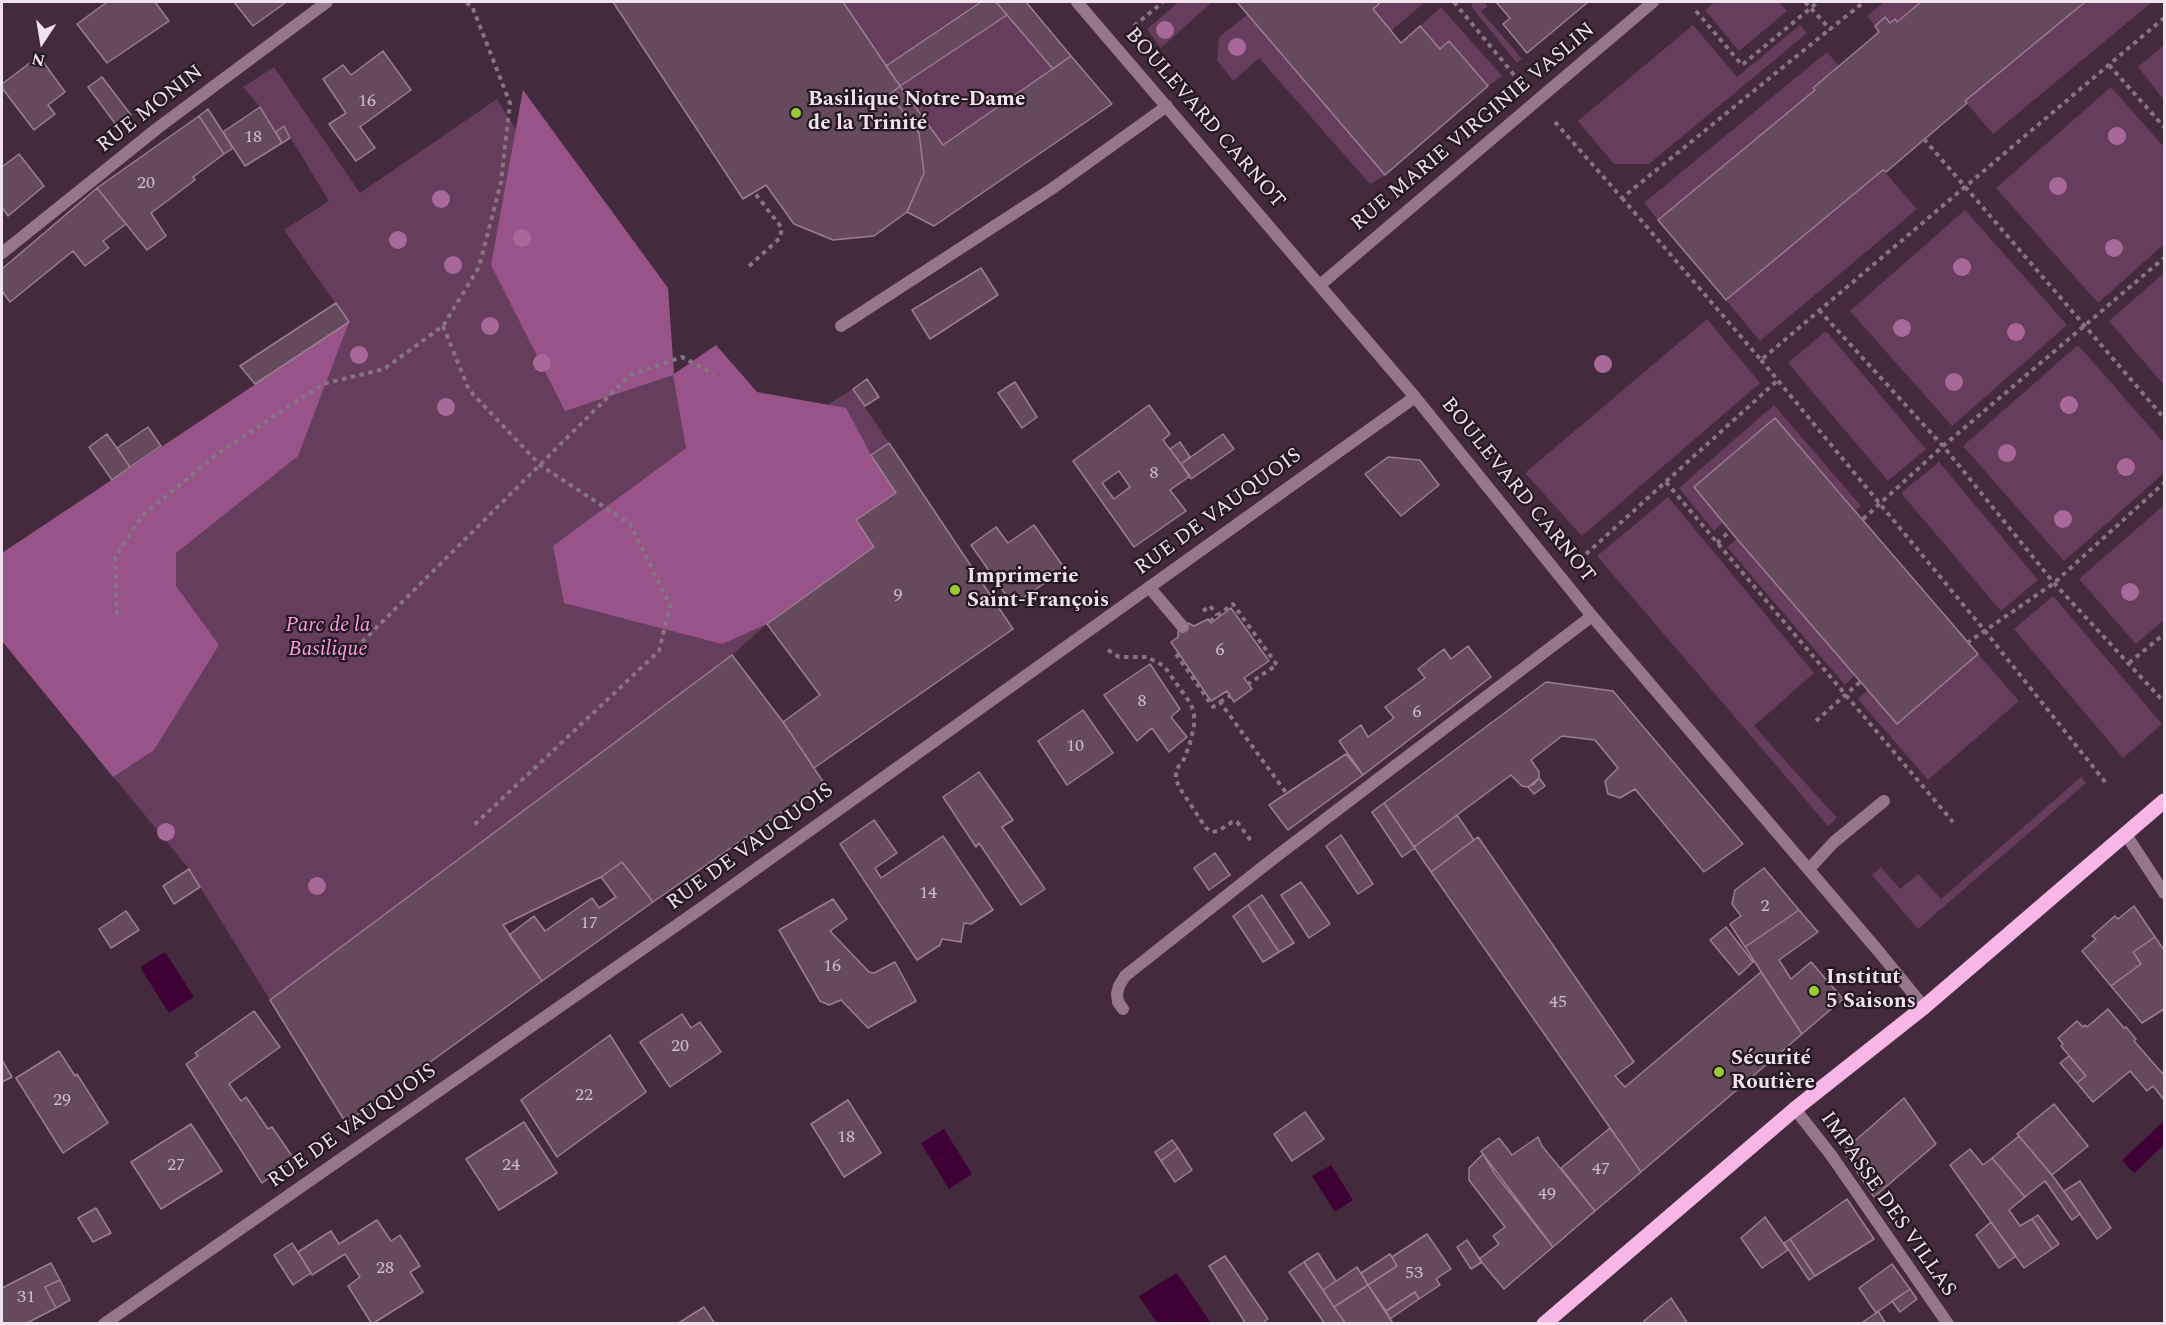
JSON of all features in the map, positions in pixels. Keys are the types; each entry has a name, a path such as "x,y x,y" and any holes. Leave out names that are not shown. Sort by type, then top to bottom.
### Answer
{"main road":[{"path":"1544,1323 1795,1109 1924,1007 2164,801"}],"street":[{"name":"RUE MONIN","path":"2,253 159,127 327,2"},
{"name":"BOULEVARD CARNOT","path":"1077,2 1415,397 1592,616 1924,1007"},
{"name":"RUE MARIE VIRGINIE VASLIN","path":"1320,285 1653,2"},
{"path":"841,326 1053,189 1167,106"},
{"name":"RUE DE VAUQUOIS","path":"104,1323 690,916 1415,397"},
{"path":"1149,587 1178,624 1183,627"},
{"path":"1123,1009 1118,1002 1117,994 1125,976 1269,862 1592,616"},
{"path":"1809,869 1834,842 1884,801"},
{"path":"2125,833 2164,893"},
{"name":"IMPASSE DES VILLAS","path":"1795,1109 1831,1155 1947,1323"}],"path":[{"path":"117,615 115,557 142,516 220,452 323,384 384,369 443,326 479,267 501,182 510,103 472,6 464,2"},
{"path":"1131,29 1163,2"},
{"path":"1454,2 1515,76"},
{"path":"1805,2 1830,29"},
{"path":"1696,11 1742,65 1818,2"},
{"path":"1622,198 1864,2"},
{"path":"1761,360 2164,18"},
{"path":"2109,65 2164,127"},
{"path":"1555,122 1779,380 1985,631 2106,783"},
{"path":"1924,140 2164,418"},
{"path":"748,266 780,238 782,228 754,192"},
{"path":"1863,519 1943,446 2164,258"},
{"path":"1819,310 1943,446 2054,582 2164,702"},
{"path":"443,326 469,390 540,465 630,524 670,604 659,651 474,825"},
{"path":"362,642 630,375 682,357 714,374"},
{"path":"1586,554 1779,380"},
{"path":"1666,482 1953,822"},
{"path":"1967,643 2054,582 2164,483"},
{"path":"1717,543 1730,531"},
{"path":"1210,621 1233,604 1276,665 1248,684"},
{"path":"1090,630 1106,650 1119,657 1143,656 1164,666 1191,704 1194,714 1190,742 1184,759 1176,770 1179,787 1206,828 1212,832 1218,831 1232,822 1237,822 1269,862"},
{"path":"2129,663 2164,634"},
{"path":"1177,655 1213,707 1230,696"},
{"path":"1816,721 1860,682"},
{"path":"1220,702 1287,794"}],"green space":[{"path":"843,2 981,2 886,66"},
{"path":"1179,2 1212,2 1161,48 1147,29"},
{"path":"1377,2 1425,2 1391,31 1373,9 1379,4"},
{"path":"1471,2 1484,2 1488,6 1481,11 1522,59 1517,63 1473,9"},
{"path":"1715,2 1779,2 1787,11 1739,51 1705,10"},
{"path":"1884,2 1921,2 1897,22 1894,19 1890,23 1885,17 1875,26 1867,16"},
{"path":"2085,2 2152,2 1993,134 1965,101"},
{"path":"1441,7 1502,76 1488,86 1450,42 1440,49 1420,26"},
{"path":"1248,14 1385,175 1370,184 1259,58 1233,81 1217,60 1219,37"},
{"path":"1007,15 1053,69 943,145 900,86"},
{"path":"1693,25 1737,77 1800,25 1807,33 1649,164 1614,164 1578,121"},
{"path":"2164,45 2164,100 2138,67"},
{"path":"1827,52 1839,66 1814,88 1815,90 1658,220 1644,203"},
{"name":"Parc de la Basilique","path":"274,67 360,193 497,99 665,377 674,374 678,399 721,470 853,389 889,443 871,455 896,493 856,520 874,547 767,624 732,655 270,1000 189,869 2,641 2,553 349,323 284,230 329,201 284,127 276,132 260,107 243,87"},
{"path":"2111,87 2164,147 2164,244 2098,303 1996,188"},
{"path":"1883,170 1917,209 1760,341 1726,300"},
{"path":"1965,210 2067,325 1952,426 1850,311"},
{"path":"2164,273 2164,385 2109,321"},
{"path":"1707,319 1760,383 1582,536 1525,473"},
{"path":"1826,331 1926,449 1888,481 1788,363"},
{"path":"2078,345 2164,443 2164,473 2064,561 1963,446"},
{"path":"1774,405 1861,506 1856,510 1775,418 1695,487 1723,522 1714,531 1679,488"},
{"path":"1939,462 2038,580 2001,611 1901,493"},
{"path":"1668,497 1814,673 1754,726 1837,818 1828,826 1597,556"},
{"path":"2164,505 2164,620 2136,644 2079,579"},
{"path":"1737,539 1855,675 1845,685 1727,547"},
{"path":"2053,596 2162,724 2123,758 2014,629"},
{"path":"1978,654 2019,701 1928,780 1858,699 1868,690 1897,724"},
{"path":"2081,777 2086,783 1918,929 1872,875 1881,867 1900,889 1918,874 1941,899"}],"shaded area":[{"path":"523,90 668,288 674,374 716,345 757,392 846,408 871,455 896,493 856,520 874,547 767,624 722,644 564,603 553,546 686,448 673,375 565,411 491,265"},
{"path":"349,322 298,456 176,553 176,586 219,645 154,750 113,777 2,641 2,553"},
{"path":"165,952 194,997 169,1013 140,967"},
{"path":"2164,1121 2164,1145 2134,1173 2122,1160"},
{"path":"944,1129 972,1174 949,1189 921,1143"},
{"path":"1331,1165 1353,1200 1335,1212 1312,1176"},
{"path":"1177,1273 1211,1323 1157,1323 1139,1296"}],"building":[{"path":"107,2 155,2 169,21 107,63 77,24"},
{"path":"234,2 284,2 285,3 253,26"},
{"name":"Basilique Notre-Dame de la Trinité","path":"613,2 843,2 900,86 890,94 919,133 924,173 907,212 874,236 833,240 794,224 766,185 743,199"},
{"path":"981,2 996,2 1007,15 900,86 886,66"},
{"path":"996,2 1026,2 1071,56 1053,69"},
{"path":"1237,2 1377,2 1379,4 1373,9 1401,43 1420,26 1440,49 1449,41 1488,86 1385,175"},
{"path":"1496,2 1588,2 1527,53 1503,24 1510,18"},
{"path":"1921,2 2085,2 1965,101 1967,103 1886,172 1883,170 1726,300 1658,220 1815,90 1813,88 1879,32 1875,26 1885,17 1890,23 1895,19 1897,22"},
{"path":"383,51 411,90 360,127 375,148 356,161 329,124 346,113 323,79 343,65 351,75"},
{"path":"39,56 65,92 48,105 55,114 34,130 2,88 2,84"},
{"path":"1071,56 1112,104 934,226 907,212 924,173 919,133 890,94 900,86 943,145"},
{"path":"102,77 131,115 117,126 88,87"},
{"path":"260,107 282,143 245,166 223,132"},
{"path":"208,109 233,148 224,154 199,116"},
{"path":"199,116 224,154 193,177 195,180 151,213 166,236 147,250 97,188"},
{"path":"284,126 290,138 282,143 276,132"},
{"path":"19,154 44,186 8,216 2,207 2,164 3,166"},
{"path":"97,188 126,224 103,241 109,248 85,266 73,251 10,302 2,291 2,269"},
{"path":"981,268 998,295 930,339 912,310"},
{"path":"336,303 349,322 255,384 240,366"},
{"path":"867,379 879,397 865,406 853,389"},
{"path":"1015,382 1037,417 1022,428 998,393"},
{"path":"1149,405 1170,434 1163,440 1190,476 1170,490 1186,511 1134,547 1073,461","holes":["1119,471 1130,487 1114,499 1102,483"]},
{"path":"1775,418 1978,654 1897,724 1694,487"},
{"path":"148,427 161,446 130,467 117,448"},
{"path":"107,434 130,467 112,480 89,447"},
{"path":"1223,434 1234,449 1191,479 1181,464"},
{"path":"1180,442 1190,457 1181,464 1170,449"},
{"path":"889,443 1013,629 814,768 783,722 820,695 767,624 874,547 856,520 896,493 871,455"},
{"path":"1388,457 1420,460 1439,485 1401,516 1365,474"},
{"path":"1034,525 1065,569 1013,605 971,545 996,527 1008,543"},
{"path":"1231,608 1269,661 1244,678 1252,689 1234,702 1227,691 1211,701 1171,642 1178,637 1178,631 1188,623 1194,626 1208,619 1211,623"},
{"path":"1468,646 1491,677 1363,775 1339,741 1361,725 1368,737 1394,718 1385,707 1425,678 1418,669 1444,649 1451,659"},
{"path":"732,655 783,722 824,783 653,902 622,862 601,877 503,925 542,981 346,1123 270,1000"},
{"path":"1150,664 1180,709 1171,717 1187,737 1169,752 1152,728 1137,741 1104,695"},
{"path":"1546,682 1613,691 1743,844 1704,872 1635,789 1620,798 1608,794 1605,781 1618,768 1595,740 1562,736 1531,760 1539,772 1539,778 1534,784 1527,787 1522,786 1511,775 1414,847 1384,803"},
{"path":"1083,710 1113,753 1067,785 1038,741"},
{"path":"1346,754 1363,775 1288,830 1269,805"},
{"path":"979,772 1013,820 1002,827 1045,889 1021,905 979,843 976,847 943,797"},
{"path":"1539,778 1545,786 1534,794 1528,787"},
{"path":"1384,803 1415,848 1402,857 1372,812"},
{"path":"1457,815 1474,840 1431,872 1414,847"},
{"path":"874,820 897,853 875,868 881,878 943,836 993,910 971,924 964,923 961,942 942,939 940,945 917,960 840,844"},
{"path":"1341,835 1373,884 1358,894 1326,846"},
{"path":"1478,837 1634,1062 1615,1076 1625,1087 1761,972 1802,1034 1641,1172 1431,872"},
{"path":"1215,853 1230,875 1209,890 1194,868"},
{"path":"622,862 653,902 542,981 509,935 534,916 545,931 592,898 599,908 616,897 601,877"},
{"path":"1764,868 1799,910 1745,947 1730,924 1741,916 1732,904 1735,890"},
{"path":"189,869 200,887 174,904 163,886"},
{"path":"1301,882 1330,924 1309,938 1281,895"},
{"path":"1262,895 1294,943 1279,952 1248,905"},
{"path":"833,899 847,919 830,931 869,972 874,973 895,962 916,1001 868,1028 841,1000 829,1005 820,1001 779,930"},
{"path":"1248,905 1279,952 1263,962 1233,916"},
{"path":"2134,906 2155,937 2133,952 2141,964 2111,986 2082,951 2096,939 2092,936 2115,916 2118,919"},
{"path":"1799,910 1818,932 1779,960 1791,979 1811,962 1843,999 1802,1034 1745,947"},
{"path":"126,911 139,930 111,948 99,929"},
{"path":"1726,927 1753,962 1739,975 1710,940"},
{"path":"2155,937 2164,950 2164,1009 2142,1023 2111,986 2141,964 2133,952"},
{"path":"2108,1009 2124,1028 2126,1027 2136,1039 2134,1041 2162,1073 2164,1072 2164,1100 2153,1086 2147,1091 2130,1071 2093,1102 2077,1083 2086,1076 2061,1046 2063,1044 2058,1038 2077,1021 2083,1027 2085,1025 2087,1027"},
{"path":"254,1011 280,1047 229,1084 241,1101 246,1097 268,1129 272,1127 294,1159 262,1183 186,1064 198,1056 195,1053"},
{"path":"682,1014 691,1028 700,1022 721,1052 670,1087 640,1042"},
{"path":"610,1035 646,1092 557,1157 521,1100"},
{"path":"59,1051 75,1076 77,1074 108,1123 63,1153 16,1078"},
{"path":"2069,1056 2086,1076 2077,1083 2060,1063"},
{"path":"2,1060 12,1077 2,1082"},
{"path":"1904,1098 1936,1144 1874,1197 1843,1151"},
{"path":"848,1100 881,1153 844,1177 811,1124"},
{"path":"2054,1104 2088,1146 2052,1175 2017,1134"},
{"path":"1305,1112 1324,1139 1292,1161 1274,1134"},
{"path":"524,1122 557,1173 499,1210 466,1159"},
{"path":"191,1124 222,1171 161,1209 131,1162"},
{"path":"1610,1128 1641,1172 1595,1211 1561,1168"},
{"path":"2019,1136 2055,1179 2080,1214 2072,1220 2045,1181 2025,1197 1992,1158"},
{"path":"1538,1137 1542,1146 1595,1211 1553,1247 1495,1174 1481,1151 1499,1138 1512,1155"},
{"path":"1172,1140 1178,1148 1161,1161 1155,1152"},
{"path":"1178,1148 1192,1170 1175,1182 1161,1161"},
{"path":"1970,1149 1983,1165 1992,1158 2025,1197 2009,1210 2020,1226 2032,1219 2052,1249 2024,1268 1950,1165"},
{"path":"1483,1154 1553,1247 1504,1289 1479,1259 1499,1244 1493,1236 1505,1227 1469,1180 1469,1168"},
{"path":"2080,1181 2111,1228 2097,1239 2064,1191"},
{"path":"1847,1199 1874,1239 1815,1276 1790,1239"},
{"path":"96,1208 111,1233 93,1242 78,1218"},
{"path":"2038,1215 2059,1244 2052,1249 2032,1219"},
{"path":"1765,1217 1788,1250 1762,1268 1741,1238"},
{"path":"377,1220 391,1241 400,1235 420,1266 410,1272 423,1292 372,1324 348,1286 360,1277 345,1254 312,1275 298,1252 331,1231 339,1244"},
{"path":"1991,1222 2016,1256 1999,1268 1976,1235"},
{"path":"1427,1234 1451,1269 1436,1279 1440,1285 1419,1299 1415,1292 1386,1311 1368,1285 1397,1266 1392,1257"},
{"path":"1790,1239 1815,1276 1809,1280 1784,1243"},
{"path":"1467,1240 1482,1262 1471,1269 1457,1247"},
{"path":"292,1243 311,1273 293,1285 274,1255"},
{"path":"1318,1253 1336,1281 1323,1290 1304,1262"},
{"path":"1390,1254 1397,1266 1368,1285 1361,1273"},
{"path":"1225,1256 1268,1319 1261,1324 1246,1324 1209,1266"},
{"path":"1304,1262 1346,1324 1325,1324 1289,1272"},
{"path":"51,1263 60,1280 45,1287 56,1308 25,1324 2,1324 2,1288"},
{"path":"1892,1264 1910,1289 1876,1313 1859,1288"},
{"path":"1357,1267 1368,1285 1334,1307 1323,1290"},
{"path":"60,1280 70,1300 56,1308 45,1287"},
{"path":"1368,1285 1394,1324 1346,1324 1334,1307"},
{"path":"1910,1289 1917,1299 1900,1312 1892,1301"},
{"path":"1415,1292 1419,1299 1390,1319 1386,1311"},
{"path":"1671,1298 1688,1324 1646,1324 1644,1321"},
{"path":"704,1307 715,1324 677,1324"},
{"path":"1878,1311 1886,1324 1860,1324 1876,1313"}],"place":[{"name":"Basilique Notre-Dame de la Trinité","path":"796,113"},
{"name":"Imprimerie Saint-François","path":"955,590"},
{"name":"Institut 5 Saisons","path":"1814,991"},
{"name":"Sécurité Routière","path":"1719,1072"}]}
